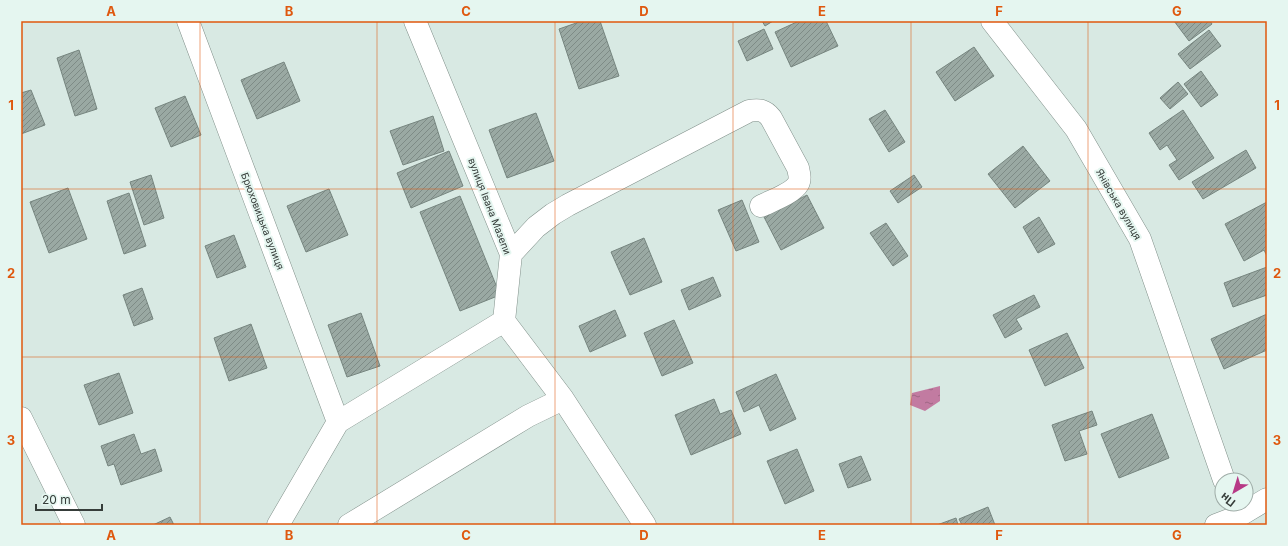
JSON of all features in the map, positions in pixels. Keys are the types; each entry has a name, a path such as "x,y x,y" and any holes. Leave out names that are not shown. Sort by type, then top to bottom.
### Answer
{"street":[{"name":"Брюховицька вулиця","path":"188,21 338,422"},
{"name":"вулиця Івана Мазепи","path":"415,21 511,254 504,321"},
{"name":"Янівська вулиця","path":"992,21 1076,129 1140,239 1221,472"},
{"path":"511,254 536,227 568,205 749,111 757,109 766,112 772,118 798,168 800,176 798,184 791,190 761,206"},
{"path":"278,525 338,422 504,321 563,398 645,525"},
{"path":"349,525 528,416 563,398"},
{"path":"21,418 74,525"},
{"path":"1216,525 1267,500"}],"water":[{"path":"940,386 940,401 925,411 910,405 912,393"}],"building":[{"path":"582,21 600,21 619,76 579,89 559,29"},
{"path":"762,21 773,21 765,26"},
{"path":"799,21 826,21 838,46 791,67 775,32"},
{"path":"1174,21 1210,21 1212,24 1189,41"},
{"path":"764,29 773,49 747,61 738,41"},
{"path":"1209,30 1221,46 1190,69 1178,54"},
{"path":"974,47 994,76 955,101 936,72"},
{"path":"79,50 97,109 75,116 57,58"},
{"path":"284,62 300,101 257,119 241,80"},
{"path":"1201,71 1218,95 1201,107 1184,84"},
{"path":"1178,82 1188,94 1170,109 1160,98"},
{"path":"31,90 45,125 21,134 21,93"},
{"path":"185,96 201,135 171,147 155,108"},
{"path":"885,110 905,142 889,152 869,119"},
{"path":"1183,110 1214,158 1179,180 1169,165 1177,160 1167,145 1160,150 1149,133"},
{"path":"536,113 554,161 507,178 489,130"},
{"path":"433,116 444,151 403,165 390,131"},
{"path":"1023,146 1050,181 1015,208 988,174"},
{"path":"1246,150 1256,168 1203,199 1192,182"},
{"path":"449,151 463,186 411,208 397,173"},
{"path":"151,175 164,218 144,225 130,182"},
{"path":"914,175 922,187 898,203 890,191"},
{"path":"68,188 87,239 49,253 30,202"},
{"path":"329,189 348,235 306,252 287,206"},
{"path":"129,193 146,246 124,254 107,201"},
{"path":"807,195 824,228 781,250 764,217"},
{"path":"460,196 500,295 460,311 420,212"},
{"path":"742,200 759,242 736,251 718,210"},
{"path":"1267,202 1267,256 1264,250 1244,261 1225,224"},
{"path":"1039,217 1055,244 1038,253 1023,227"},
{"path":"886,223 908,256 893,266 870,233"},
{"path":"234,235 246,267 217,278 205,246"},
{"path":"644,238 662,282 630,295 611,252"},
{"path":"1267,267 1267,295 1233,307 1224,283"},
{"path":"713,277 721,296 689,310 681,290"},
{"path":"142,288 153,319 134,326 123,295"},
{"path":"1034,295 1040,307 1016,319 1022,329 1005,338 993,315"},
{"path":"615,310 626,336 590,352 579,326"},
{"path":"361,313 380,366 347,377 328,325"},
{"path":"1267,314 1267,350 1224,369 1211,339"},
{"path":"674,320 693,363 662,376 644,333"},
{"path":"251,324 267,368 229,381 214,338"},
{"path":"1067,333 1084,368 1045,386 1029,350"},
{"path":"119,373 133,413 99,425 84,385"},
{"path":"776,374 796,419 770,431 759,405 744,412 736,392"},
{"path":"714,399 720,414 731,410 741,434 691,455 675,415"},
{"path":"1092,411 1097,425 1079,431 1087,454 1065,461 1052,425"},
{"path":"1152,414 1169,458 1119,478 1101,434"},
{"path":"134,434 141,454 155,449 162,471 121,485 114,464 108,466 101,446"},
{"path":"797,449 814,491 785,504 767,461"},
{"path":"861,456 871,480 848,488 839,464"},
{"path":"988,507 995,525 962,525 959,519"},
{"path":"170,517 174,525 153,525"},
{"path":"956,518 958,525 937,525"}]}
